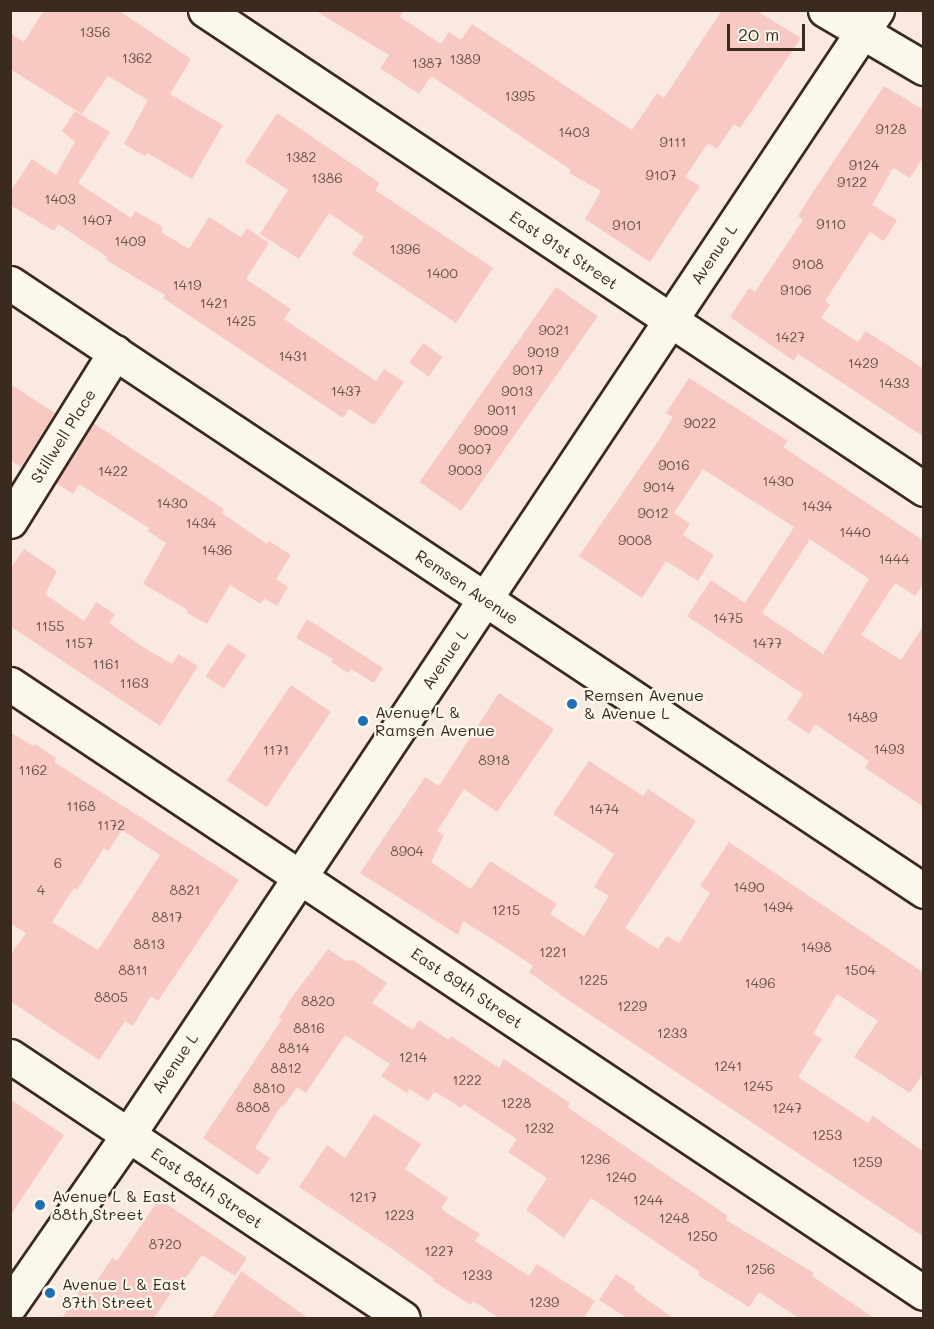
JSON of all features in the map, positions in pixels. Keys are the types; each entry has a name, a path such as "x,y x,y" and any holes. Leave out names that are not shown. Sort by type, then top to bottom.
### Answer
{"street":[{"name":"East 91st Street","path":"205,10 924,489"},
{"path":"825,10 869,22 924,68"},
{"name":"Avenue L","path":"10,1305 128,1135 869,22"},
{"name":"Remsen Avenue","path":"10,283 924,891"},
{"name":"Stillwell Place","path":"10,521 115,352"},
{"name":"East 89th Street","path":"10,684 924,1293"},
{"name":"East 88th Street","path":"10,1056 403,1318"}],"building":[{"path":"44,10 118,10 191,59 170,94 223,125 192,179 147,153 145,156 124,144 148,100 108,76 82,114 10,69 10,33 24,42"},
{"path":"314,10 404,10 400,17 441,44 449,32 461,40 472,24 632,130 657,93 664,98 722,10 755,10 801,38 740,128 734,124 717,149 708,143 685,177 700,186 650,262 585,219 601,191 569,173 571,170 431,76 419,94 380,68 389,55"},
{"path":"884,86 924,110 924,156 910,178 893,168 872,205 897,220 884,241 870,232 825,301 830,305 821,318 858,342 866,331 924,369 924,437 798,354 794,361 730,317 749,288 755,292 803,220 798,216"},
{"path":"75,111 110,132 78,183 131,218 135,211 163,227 161,232 189,249 209,217 241,237 247,228 269,243 246,279 291,309 284,319 376,381 384,369 404,382 374,425 349,409 343,418 163,298 165,295 106,260 107,257 58,224 54,231 10,205 10,192 32,159 56,175 75,142 62,131"},
{"path":"277,113 380,183 375,190 493,268 456,323 352,254 364,237 329,213 299,259 260,234 288,190 245,162"},
{"path":"556,287 598,316 461,511 419,482"},
{"path":"423,343 443,357 429,376 409,363"},
{"path":"689,378 788,441 783,447 924,541 924,583 915,596 895,583 861,635 901,660 924,625 924,807 865,768 869,761 815,724 809,734 787,719 803,694 687,616 711,580 745,603 794,527 703,469 674,513 690,524 683,535 714,555 698,581 666,561 642,598 579,556 673,417 666,413","holes":["810,539 869,579 823,654 762,613"]},
{"path":"10,384 55,413 21,467 10,460"},
{"path":"93,423 224,509 222,513 267,544 269,541 291,555 276,579 288,587 277,606 264,598 261,604 230,585 207,624 187,613 188,610 143,584 166,543 148,531 149,528 79,484 73,494 56,483"},
{"path":"24,549 57,571 45,594 84,621 96,602 115,614 109,623 143,647 172,664 178,654 198,666 160,726 10,626 10,569"},
{"path":"307,619 383,668 374,683 351,669 348,673 331,662 333,659 296,638"},
{"path":"228,643 246,655 224,688 206,676"},
{"path":"291,685 331,712 266,807 227,780"},
{"path":"499,693 554,729 497,812 464,789 437,831 444,835 431,862 471,889 490,861 557,904 550,914 584,936 609,896 594,887 614,854 553,814 589,761 643,796 648,789 696,821 625,928 658,949 667,936 679,943 710,893 700,886 729,842 924,973 924,1072 910,1093 854,1057 878,1021 837,994 813,1034 822,1039 798,1077 868,1123 873,1116 924,1152 924,1237 568,1000 529,972 533,966 500,944 463,921 458,935 360,873 425,777 439,786"},
{"path":"10,732 33,746 35,744 56,758 54,762 239,880 158,1001 151,996 133,1026 125,1021 99,1060 10,1001 10,955 26,933 10,923","holes":["122,830 160,855 98,950 52,922 74,888 77,890 104,848 108,851"]},
{"path":"328,949 346,961 353,960 387,983 372,1003 413,1030 419,1020 449,1040 451,1036 499,1068 504,1059 570,1103 567,1107 728,1216 726,1220 814,1273 812,1276 874,1318 799,1318 759,1292 749,1307 698,1275 700,1272 591,1198 564,1238 526,1210 547,1178 508,1152 517,1139 464,1104 461,1108 434,1092 428,1101 410,1089 407,1093 381,1076 390,1064 345,1035 306,1093 297,1087 283,1107 281,1106 255,1148 270,1158 258,1175 203,1138 282,1019 279,1018 292,997"},
{"path":"10,1099 64,1135 10,1216"},
{"path":"374,1114 421,1144 405,1169 448,1198 442,1207 444,1211 480,1234 475,1241 529,1276 537,1264 595,1301 584,1318 499,1318 473,1301 471,1305 433,1281 434,1279 395,1251 299,1187 327,1145 345,1158"},
{"path":"159,1199 247,1258 235,1276 202,1255 175,1293 172,1291 154,1318 62,1318 81,1289 88,1294 112,1258 117,1261"},
{"path":"241,1271 308,1318 212,1318"},
{"path":"616,1274 673,1318 627,1318 599,1300"}],"place":[{"name":"Remsen Avenue & Avenue L","path":"572,704"},
{"name":"Avenue L & Ramsen Avenue","path":"363,721"},
{"name":"Avenue L & East 88th Street","path":"40,1205"},
{"name":"Avenue L & East 87th Street","path":"50,1293"}]}
